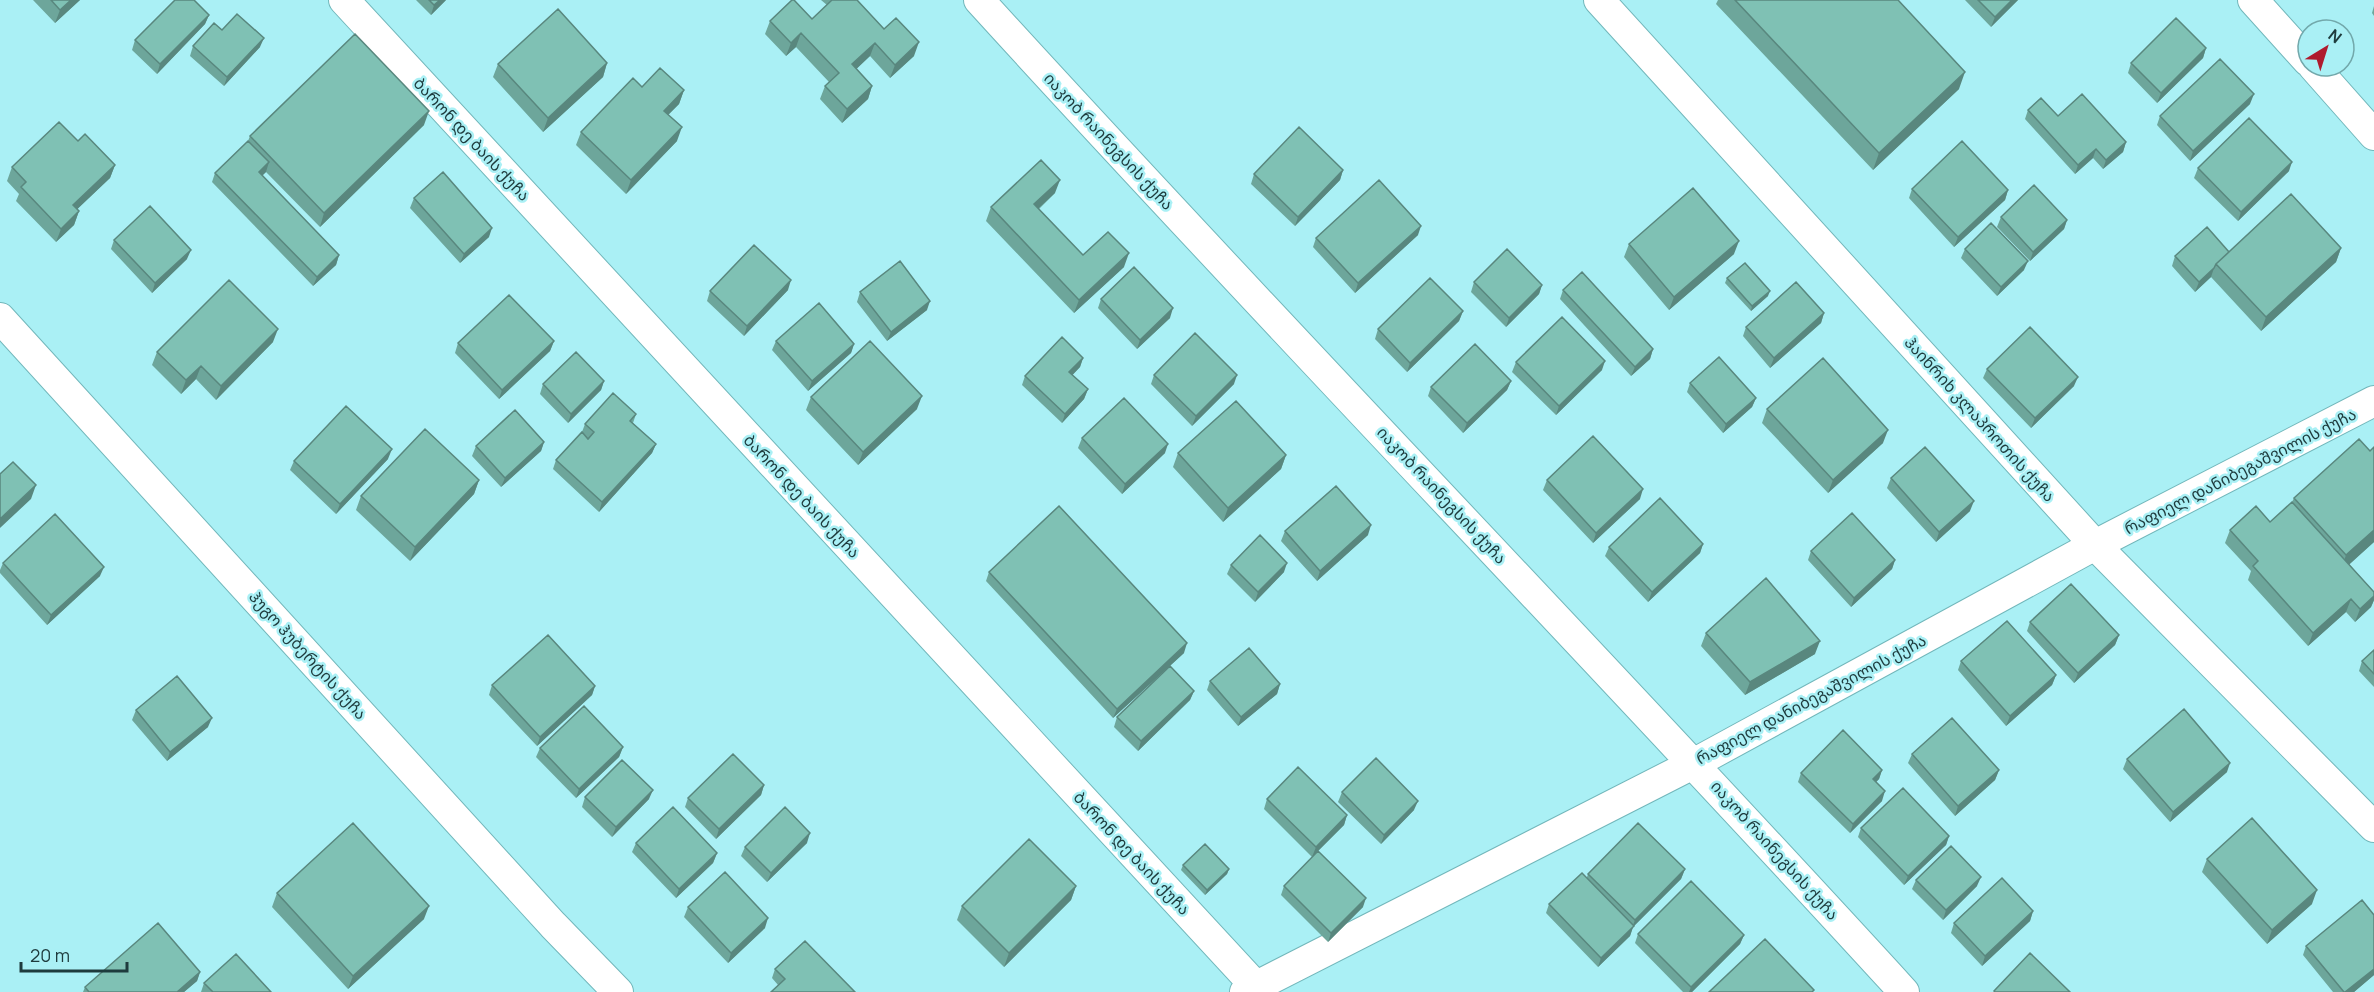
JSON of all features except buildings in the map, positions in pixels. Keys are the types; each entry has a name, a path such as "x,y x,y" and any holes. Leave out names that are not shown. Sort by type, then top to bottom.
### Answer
{"street":[{"name":"ბარონ დე ბაის ქუჩა","path":"344,0 1254,990"},
{"name":"იაკობ რაინეგსის ქუჩა","path":"979,0 1096,129 1695,763 1904,992"},
{"name":"ჰაინრიხ კლაპროთის ქუჩა","path":"1599,0 2095,545 2374,827"},
{"path":"2253,0 2296,48"},
{"path":"2324,78 2374,135"},
{"name":"ჰუგო ჰუბერტის ქუჩა","path":"0,318 553,926 618,992"},
{"name":"რაფიელ დანიბეგაშვილის ქუჩა","path":"1254,990 1695,763 2095,545 2374,401"}]}
